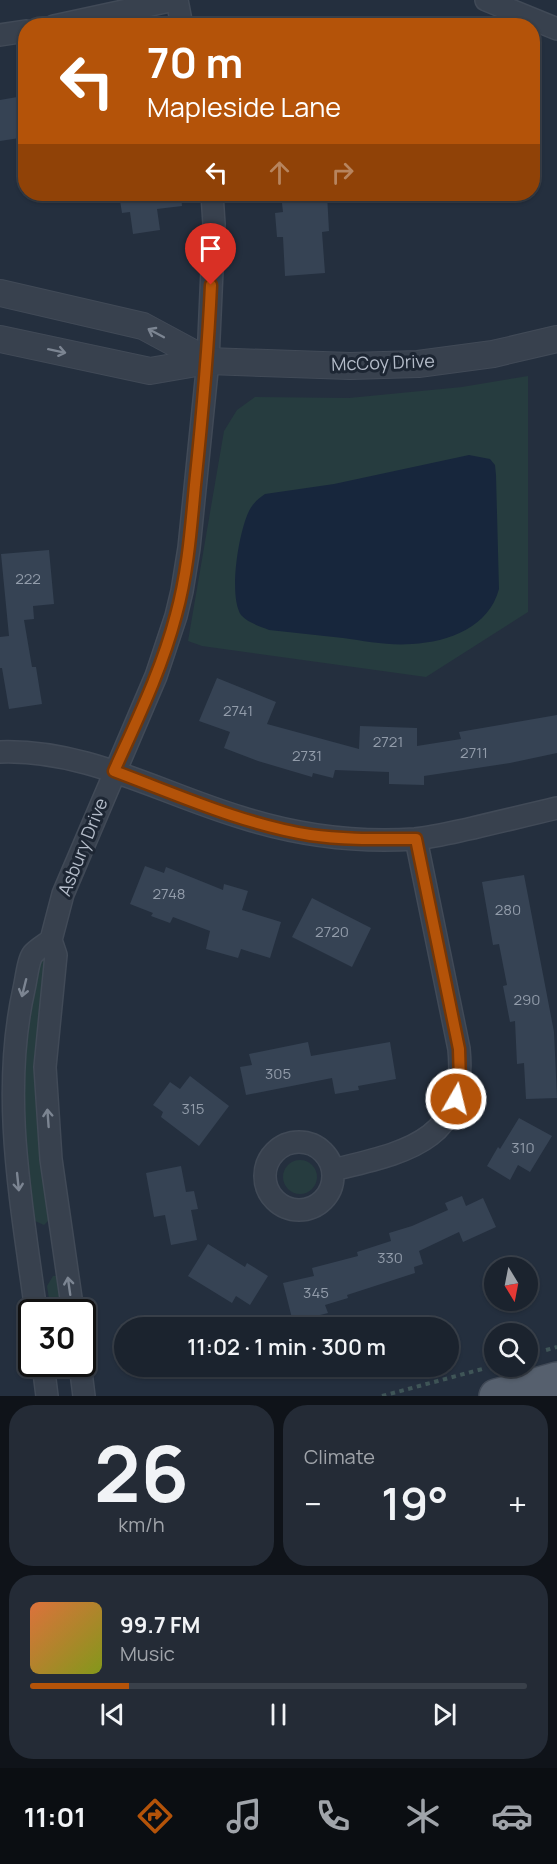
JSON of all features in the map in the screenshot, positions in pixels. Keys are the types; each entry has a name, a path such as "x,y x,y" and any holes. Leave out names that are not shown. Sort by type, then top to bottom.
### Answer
{"main road":[{"path":"496,1396 557,1379"}],"street":[{"path":"92,18 176,0 180,18"},
{"path":"486,0 530,18"},
{"path":"540,22 557,29"},
{"path":"0,35 18,32"},
{"name":"Asbury Drive","path":"71,1299 51,1159 45,1067 57,955 51,940 63,894 156,676 180,599 189,548 208,361 214,224 212,201"},
{"name":"McCoy Drive","path":"0,293 143,326 208,361"},
{"name":"McCoy Drive","path":"0,339 150,371 208,361 350,366 418,364 494,354 557,339"},
{"path":"0,752 63,757 114,771 238,817 312,835 363,840 416,839 557,808"},
{"path":"333,1170 396,1154 422,1141 438,1130 449,1116 456,1099 460,1083 459,1049 416,839"},
{"name":"Asbury Drive","path":"34,1299 18,1188 12,1126 12,1068 21,999 33,954 51,940"},
{"path":"45,1377 47,1396"},
{"path":"82,1377 84,1396"}],"path":[{"path":"382,1396 484,1368"}],"green space":[{"path":"528,376 528,612 426,677 202,646 188,641 224,431 237,410 255,397 349,398 462,387"},
{"path":"49,949 50,1219 44,1225 35,1221 30,1215 23,1164 22,1046 41,954"},
{"path":"300,1160 312,1165 317,1177 312,1189 300,1194 288,1189 283,1177 288,1165"},
{"path":"53,1276 60,1276 65,1299 49,1299 47,1286"}],"water":[{"path":"469,455 490,459 495,465 496,475 499,589 494,602 477,623 440,640 395,644 269,630 241,615 235,593 239,547 249,511 265,494 334,484"}],"building":[{"path":"18,97 18,138 0,141 0,100"},
{"path":"120,201 182,201 182,206 157,209 160,230 133,234 130,212 122,213"},
{"path":"282,201 327,201 329,231 322,232 325,273 285,276 283,237 277,237 275,213 283,212"},
{"path":"49,550 54,604 33,606 34,619 24,620 32,667 36,667 42,704 9,709 2,668 0,668 0,637 9,636 1,554"},
{"path":"217,678 276,702 267,724 359,749 360,726 417,728 417,746 461,739 459,732 557,715 557,753 510,763 424,776 424,785 389,784 389,772 335,770 333,778 313,773 312,777 224,748 230,732 199,721"},
{"path":"145,866 164,873 166,867 223,890 224,884 248,891 242,910 281,922 270,958 241,949 238,958 206,949 210,931 173,917 170,923 151,916 153,913 130,904"},
{"path":"524,875 554,1032 557,1098 526,1099 524,1063 517,1064 515,1021 510,1022 503,986 507,985 499,944 493,945 482,882"},
{"path":"312,898 371,928 352,967 292,937"},
{"path":"308,1042 311,1056 390,1042 396,1079 358,1086 359,1090 335,1094 332,1078 246,1095 240,1067 252,1065 249,1054"},
{"path":"190,1076 229,1106 199,1146 161,1117 163,1112 153,1105 170,1082 180,1089"},
{"path":"519,1118 552,1136 530,1172 518,1165 510,1180 487,1166"},
{"path":"181,1166 186,1192 194,1191 198,1209 191,1210 197,1240 171,1245 165,1215 154,1217 146,1173"},
{"path":"462,1196 466,1206 483,1198 496,1227 463,1242 459,1232 419,1251 423,1264 414,1267 415,1273 347,1295 348,1298 325,1305 328,1313 312,1317 292,1317 283,1283 314,1276 312,1268 358,1256 357,1252 391,1241 389,1233 412,1226 448,1210 445,1203"},
{"path":"208,1244 245,1267 247,1263 268,1276 250,1305 236,1296 232,1303 188,1276"}],"route":[{"path":"211,285 208,361 189,548 182,591 156,676 114,771 238,817 279,828 312,835 363,840 416,839 459,1049 460,1083 456,1099"}]}
